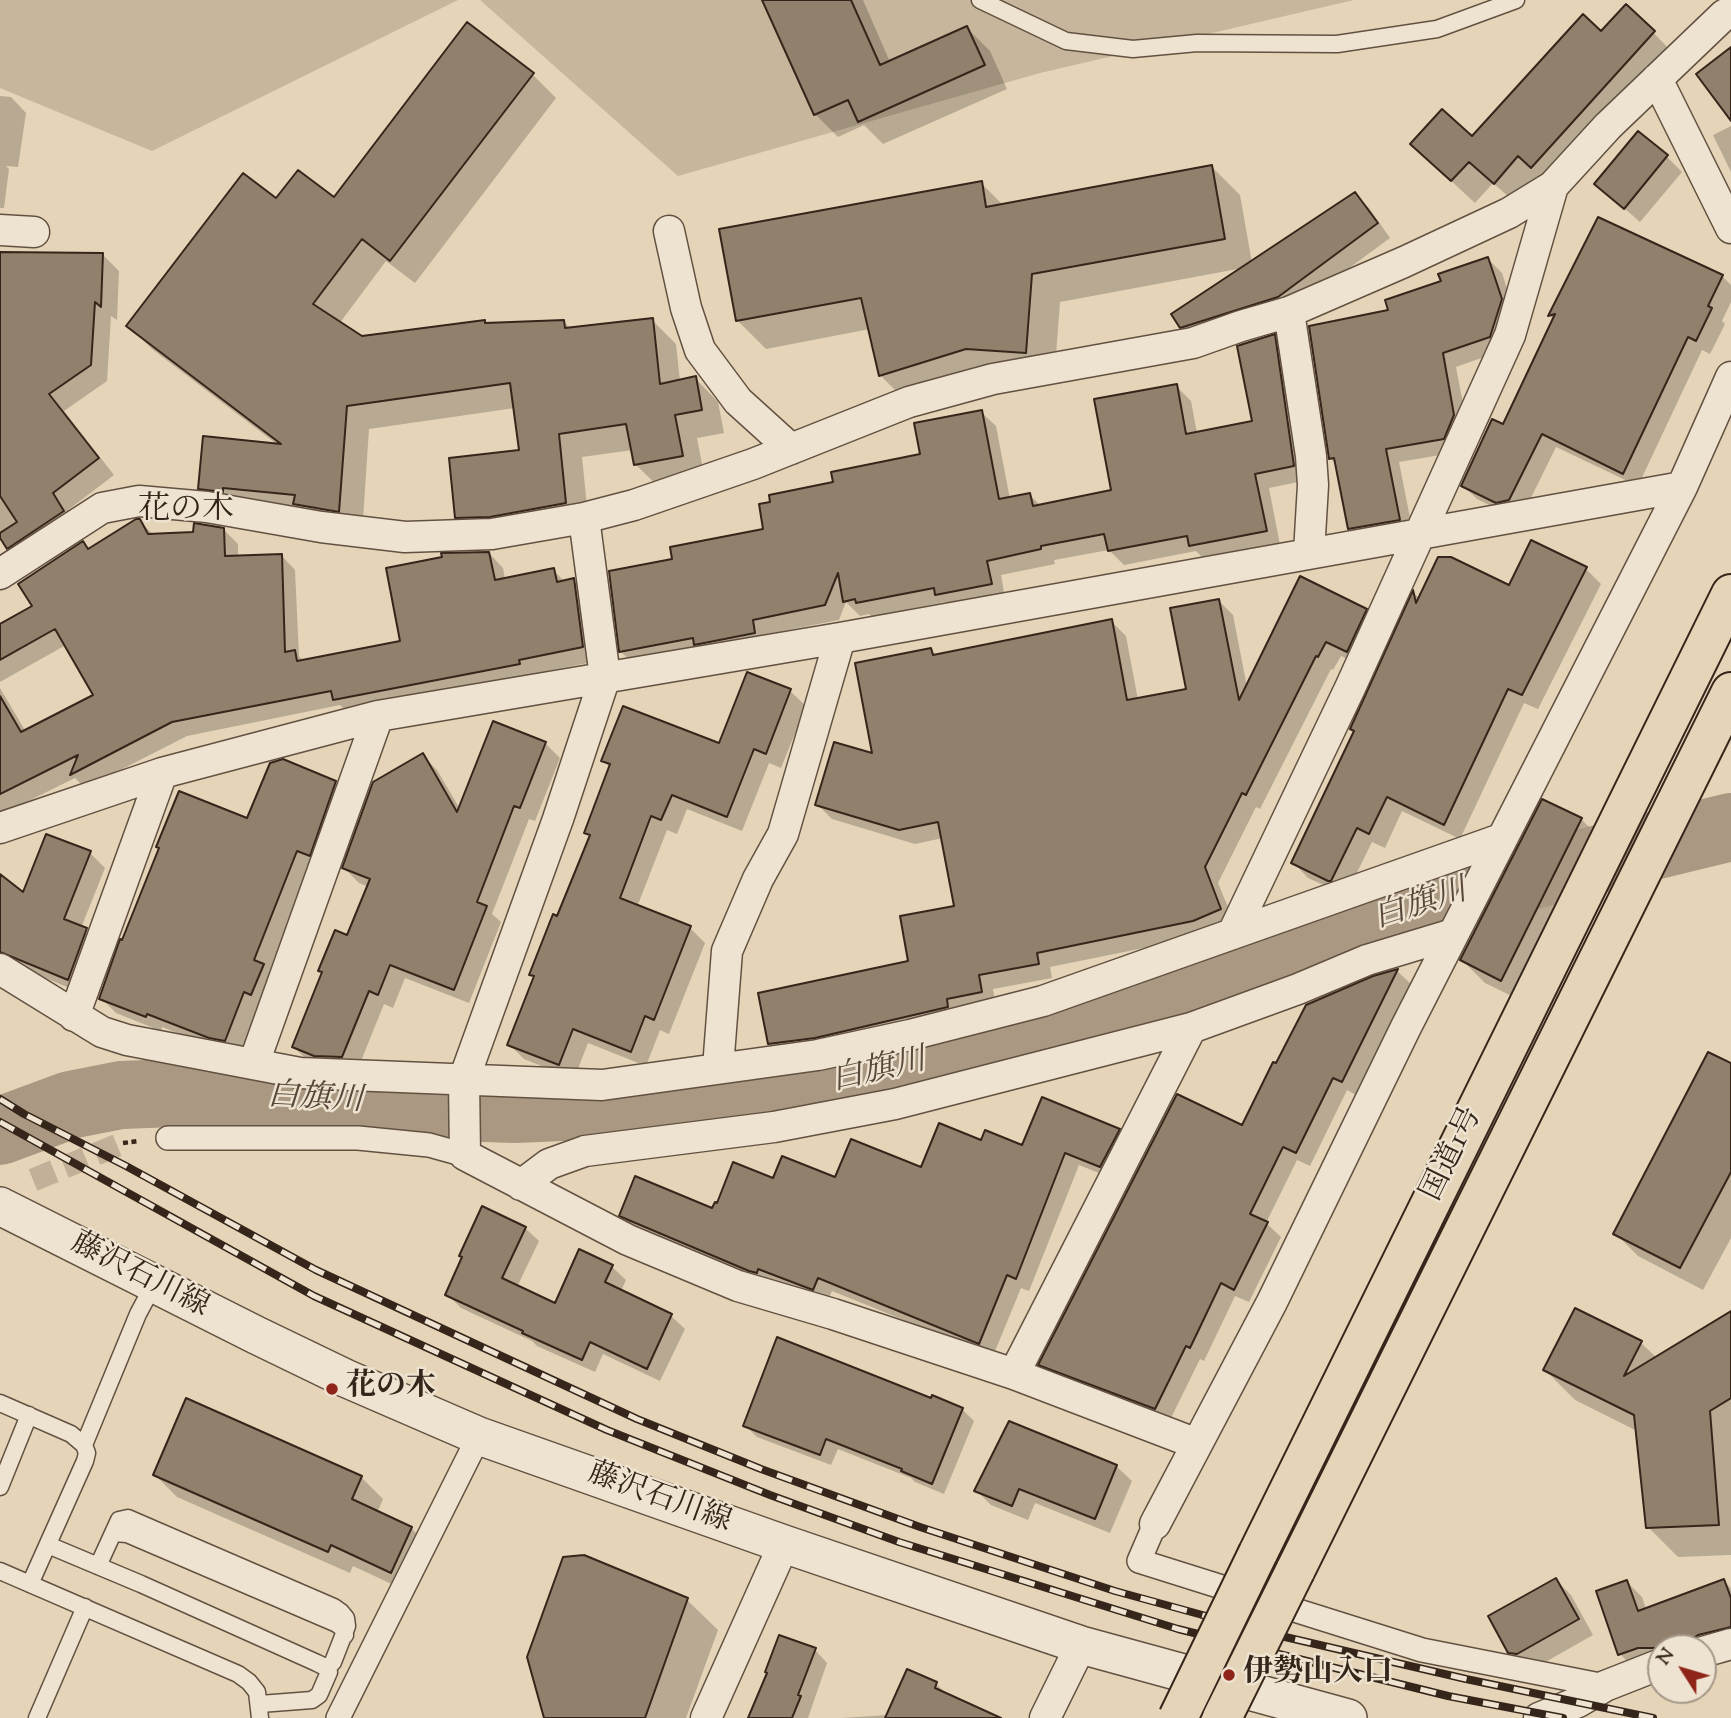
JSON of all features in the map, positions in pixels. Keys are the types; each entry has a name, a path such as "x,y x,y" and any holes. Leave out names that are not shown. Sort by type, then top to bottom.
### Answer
{"highway":[{"name":"国道1号","path":"1178,1718 1731,594"},
{"name":"国道1号","path":"1223,1718 1731,692"},
{"path":"1700,754 1731,726"}],"street":[{"path":"0,574 102,508 139,501 207,507 321,527 405,537 492,534 584,518 634,505 921,399 993,379 1193,344 1289,312 1498,218 1553,186 1608,126 1731,11"},
{"path":"1657,79 1731,228"},
{"path":"1233,933 1350,688 1510,335 1553,186"},
{"path":"0,230 34,232"},
{"path":"669,231 686,308 700,350 738,401 791,449"},
{"path":"1289,312 1311,456 1313,485 1309,553"},
{"path":"1605,1686 1422,1650 1139,1561 1155,1524 1272,1302 1501,839 1682,487 1731,377"},
{"path":"0,828 162,773 378,716 840,638 1682,487"},
{"path":"465,1155 464,1079 558,819 605,677 584,518"},
{"path":"718,1068 727,951 758,879 783,834 840,638"},
{"path":"254,1063 378,716"},
{"path":"74,1016 162,773"},
{"path":"0,969 102,1032 127,1040 300,1073 601,1085 818,1055 1044,1001 1501,839"},
{"path":"521,1185 549,1164 585,1150 774,1127 895,1104 1191,1028 1298,989 1367,960 1453,934"},
{"path":"1014,1374 1191,1028"},
{"path":"168,1138 358,1138 429,1145 465,1155 628,1240 738,1286 833,1314 1014,1374 1197,1444"},
{"name":"藤沢石川線","path":"0,1206 345,1378 479,1436 1081,1645 1340,1717"},
{"path":"338,1718 479,1436"},
{"path":"706,1718 784,1544"},
{"path":"1045,1718 1081,1645"},
{"path":"1539,1718 1578,1702 1605,1686 1647,1670"}],"lane":[{"path":"981,0 1066,41 1133,49 1197,43 1337,44 1437,29 1516,0"},
{"path":"84,1445 138,1314 154,1284"},
{"path":"0,1403 64,1430 84,1445 87,1453 30,1584"},
{"path":"0,1487 29,1415"},
{"path":"98,1566 120,1520 128,1518 334,1607 346,1618 345,1635 333,1662 327,1668"},
{"path":"48,1545 327,1668"},
{"path":"0,1571 231,1670 249,1682 257,1692 258,1713 312,1700 319,1695 328,1678 327,1668"},
{"path":"37,1718 85,1607"}],"shaded area":[{"path":"0,0 458,0 152,151 0,88"},
{"path":"480,0 1354,0 1040,73 678,176"}],"building":[{"path":"762,0 851,0 880,65 967,26 985,65 858,122 848,100 814,115"},
{"path":"1626,4 1655,31 1531,168 1518,156 1494,184 1469,162 1451,181 1410,144 1442,109 1472,136 1583,14 1601,31"},
{"path":"467,22 534,73 390,261 362,239 313,304 362,336 485,320 485,323 564,320 565,328 653,318 660,384 696,376 702,410 675,415 683,456 634,465 626,424 559,434 566,503 490,517 455,518 449,458 519,450 510,383 347,406 339,512 293,504 295,495 223,488 223,492 198,489 203,436 281,444 126,326 243,173 276,198 298,170 334,197"},
{"path":"1731,47 1731,121 1696,74"},
{"path":"1638,131 1668,155 1624,209 1594,184"},
{"path":"1212,165 1225,239 1032,274 1026,353 966,349 879,376 861,298 736,321 719,229 982,181 986,207"},
{"path":"1355,192 1378,223 1278,297 1180,328 1171,314"},
{"path":"1598,217 1723,275 1708,306 1712,308 1696,341 1688,337 1623,474 1542,434 1509,500 1496,503 1461,486 1492,419 1503,424 1555,314 1548,316"},
{"path":"0,252 103,253 101,307 95,302 91,365 49,394 99,458 53,493 64,511 7,549 0,533 17,522 0,496"},
{"path":"1488,257 1502,299 1490,337 1443,353 1454,415 1444,439 1386,449 1400,520 1348,529 1334,458 1329,459 1309,326 1388,310 1385,300 1441,281 1438,274"},
{"path":"1275,334 1294,466 1255,474 1267,531 1189,546 1187,536 1108,551 1104,534 1041,546 1041,549 987,561 992,584 935,595 934,588 856,603 855,599 843,602 838,573 825,605 753,620 755,633 694,645 693,638 619,652 609,571 672,559 670,547 763,529 759,504 770,502 769,495 833,482 831,472 920,454 914,423 982,410 999,499 1030,493 1033,506 1111,490 1094,399 1177,384 1186,434 1252,421 1237,346"},
{"path":"140,519 148,534 193,532 194,523 224,528 225,556 282,554 285,652 295,650 297,661 400,641 386,568 442,557 441,553 489,552 495,580 554,568 557,582 574,578 583,647 519,660 520,664 333,700 331,691 172,722 70,775 78,755 0,794 0,696 21,732 93,695 55,629 0,660 0,624 32,606 18,584 83,541 88,549"},
{"path":"1531,540 1587,567 1522,695 1508,689 1444,825 1387,797 1369,834 1357,828 1331,881 1291,863 1354,731 1350,729 1413,590 1416,603 1438,557 1451,557 1509,585"},
{"path":"1300,576 1367,609 1347,652 1326,642 1318,657 1316,656 1246,795 1242,793 1205,867 1221,909 1193,921 1037,953 1039,964 979,975 982,992 947,999 948,1007 815,1038 768,1044 758,993 908,961 900,916 954,906 938,822 899,830 815,805 834,742 872,753 855,663 931,648 933,655 1112,619 1127,700 1186,689 1170,608 1219,599 1239,700"},
{"path":"747,672 791,689 766,754 754,749 727,817 672,795 661,820 651,816 620,898 691,926 654,1020 645,1016 631,1052 573,1029 559,1065 507,1045 534,976 529,975 553,914 557,916 590,835 584,833 610,764 601,761 623,706 719,743"},
{"path":"493,721 546,742 520,808 514,806 477,902 487,906 454,990 390,965 378,995 369,991 342,1057 314,1056 292,1047 322,972 318,971 335,930 347,935 370,879 342,868 373,782 423,753 457,812"},
{"path":"283,759 336,781 310,856 297,851 254,960 264,964 251,995 244,992 225,1041 209,1038 147,1014 146,1017 99,999 179,791 247,818 270,763"},
{"path":"1542,799 1582,818 1501,981 1460,960"},
{"path":"46,834 91,851 64,919 87,928 68,980 0,952 0,874 23,892"},
{"path":"1398,969 1342,1082 1333,1078 1296,1153 1283,1147 1250,1214 1268,1222 1234,1290 1221,1283 1190,1348 1186,1346 1155,1409 1038,1365 1177,1094 1242,1125 1273,1062 1276,1063 1306,1005 1373,976"},
{"path":"1708,1052 1731,1063 1731,1172 1680,1268 1613,1234"},
{"path":"1042,1097 1120,1129 1100,1167 1065,1153 1016,1279 1007,1275 979,1344 818,1278 813,1290 758,1269 757,1273 749,1271 619,1216 635,1176 712,1208 715,1202 717,1203 733,1162 773,1178 782,1156 835,1177 851,1139 921,1167 939,1123 981,1140 985,1130 1022,1145"},
{"path":"482,1206 526,1227 502,1278 555,1303 579,1249 613,1265 605,1282 672,1314 647,1369 590,1342 582,1360 445,1295"},
{"path":"1575,1308 1642,1341 1624,1376 1731,1311 1731,1398 1710,1411 1719,1525 1646,1528 1634,1415 1543,1370"},
{"path":"777,1337 963,1408 932,1484 826,1439 820,1455 743,1426"},
{"path":"186,1398 362,1476 352,1499 412,1527 391,1573 331,1545 328,1552 153,1475"},
{"path":"1009,1421 1117,1465 1095,1519 1019,1489 1012,1506 974,1491"},
{"path":"584,1555 688,1598 645,1718 544,1718 527,1657 563,1557"},
{"path":"1556,1578 1579,1619 1517,1654 1508,1653 1488,1616"},
{"path":"1724,1579 1731,1598 1731,1627 1702,1634 1647,1634 1647,1648 1638,1648 1618,1655 1596,1591 1627,1580 1638,1611"},
{"path":"779,1635 816,1648 798,1695 801,1696 792,1718 748,1718 767,1673 765,1672"},
{"path":"907,1669 937,1682 935,1688 1001,1718 885,1718"}],"waterway":[{"name":"白旗川","path":"0,1131 70,1105 121,1095 200,1092 307,1102 515,1109 680,1102 799,1092 970,1051 1195,988 1431,900 1731,827"}],"tunnel":[{"path":"33,1180 123,1143"}],"railway":[{"path":"0,1099 316,1270 637,1419 761,1469 920,1527 1115,1591 1268,1633 1466,1679 1653,1718"},
{"path":"0,1122 314,1296 607,1430 770,1495 899,1542 1178,1629 1448,1696 1563,1718"}],"place":[{"name":"花の木","path":"332,1389"},
{"name":"伊勢山入口","path":"1229,1675"}],"district":[{"name":"花の木","path":"186,513"}]}
